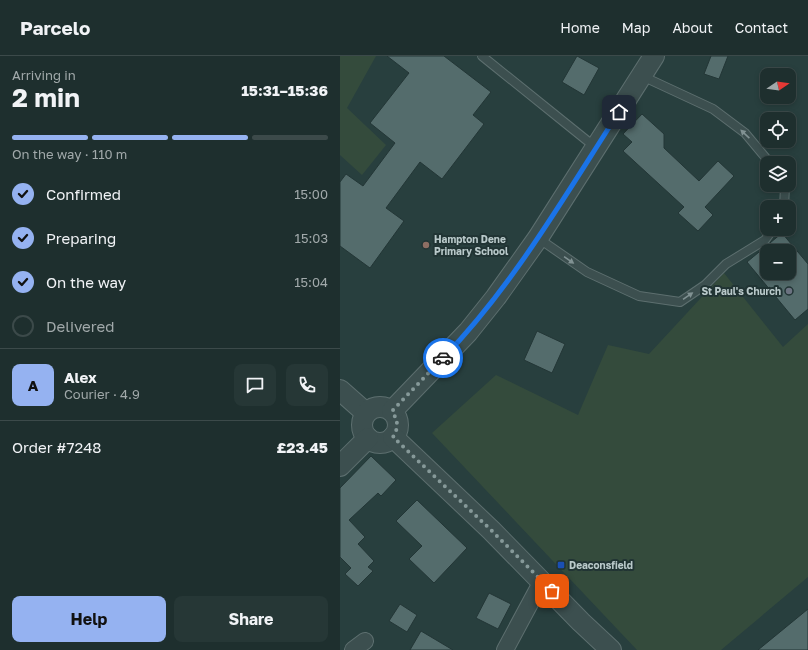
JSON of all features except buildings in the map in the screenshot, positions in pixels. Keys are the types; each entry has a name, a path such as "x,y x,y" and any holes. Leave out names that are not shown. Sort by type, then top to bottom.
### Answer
{"street":[{"path":"392,411 468,332 496,297 538,238 595,148 646,63"},
{"path":"340,390 366,413"},
{"path":"380,406 392,411 398,424 393,437 380,443 374,442 368,438 363,433 361,426 362,419 366,413 372,408 380,406"},
{"path":"393,437 491,530 581,622 611,650"},
{"path":"340,466 368,438"},
{"path":"505,650 542,581"}],"lane":[{"path":"482,56 595,148"},
{"path":"646,63 713,108 745,133 764,156"},
{"path":"538,238 587,272 639,296 680,302 705,285 726,264 765,240 768,236"}],"green space":[{"path":"340,56 376,56 347,108 386,145 362,175 340,155"},
{"path":"724,273 783,347 808,324 808,577 721,650 637,650 432,433 496,375 578,415 608,345 649,354"}],"way so far":[{"path":"443,358 392,411 398,424 393,437 491,530 552,591"}],"place":[{"name":"Hampton Dene Primary School","path":"426,245"},
{"name":"St Paul's Church","path":"789,291"},
{"name":"Deaconsfield","path":"561,565"}],"route":[{"path":"443,358 468,332 496,297 538,238 619,112"}]}
